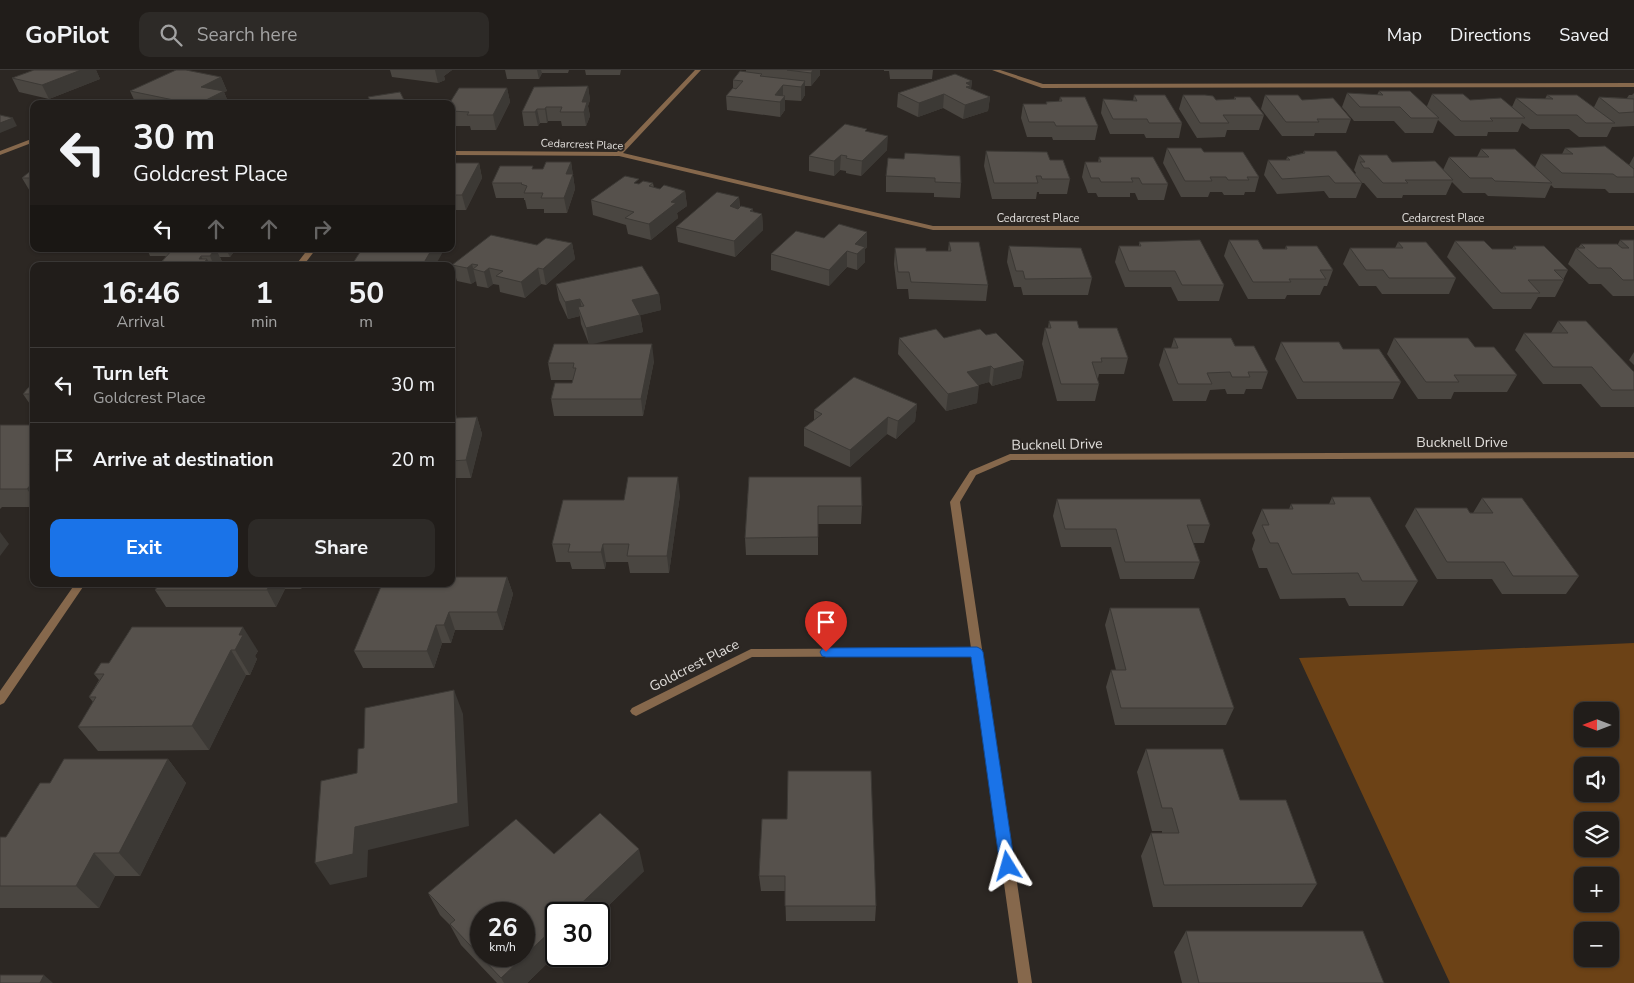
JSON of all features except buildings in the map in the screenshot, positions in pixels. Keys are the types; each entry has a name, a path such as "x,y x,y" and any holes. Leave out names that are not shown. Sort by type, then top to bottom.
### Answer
{"street":[{"path":"619,154 698,70"},
{"path":"995,70 1042,86 1634,85"},
{"path":"0,154 30,142"},
{"name":"Cedarcrest Place","path":"455,153 619,154 932,228 1634,228"},
{"path":"302,262 310,252"},
{"name":"Bucknell Drive","path":"1025,983 955,502 973,473 1010,457 1634,455"},
{"path":"0,700 78,587"},
{"name":"Goldcrest Place","path":"636,711 751,653 977,652"}],"shaded area":[{"path":"1634,643 1634,983 1450,983 1299,658"}],"route":[{"path":"826,652 977,652 1008,866"}]}
